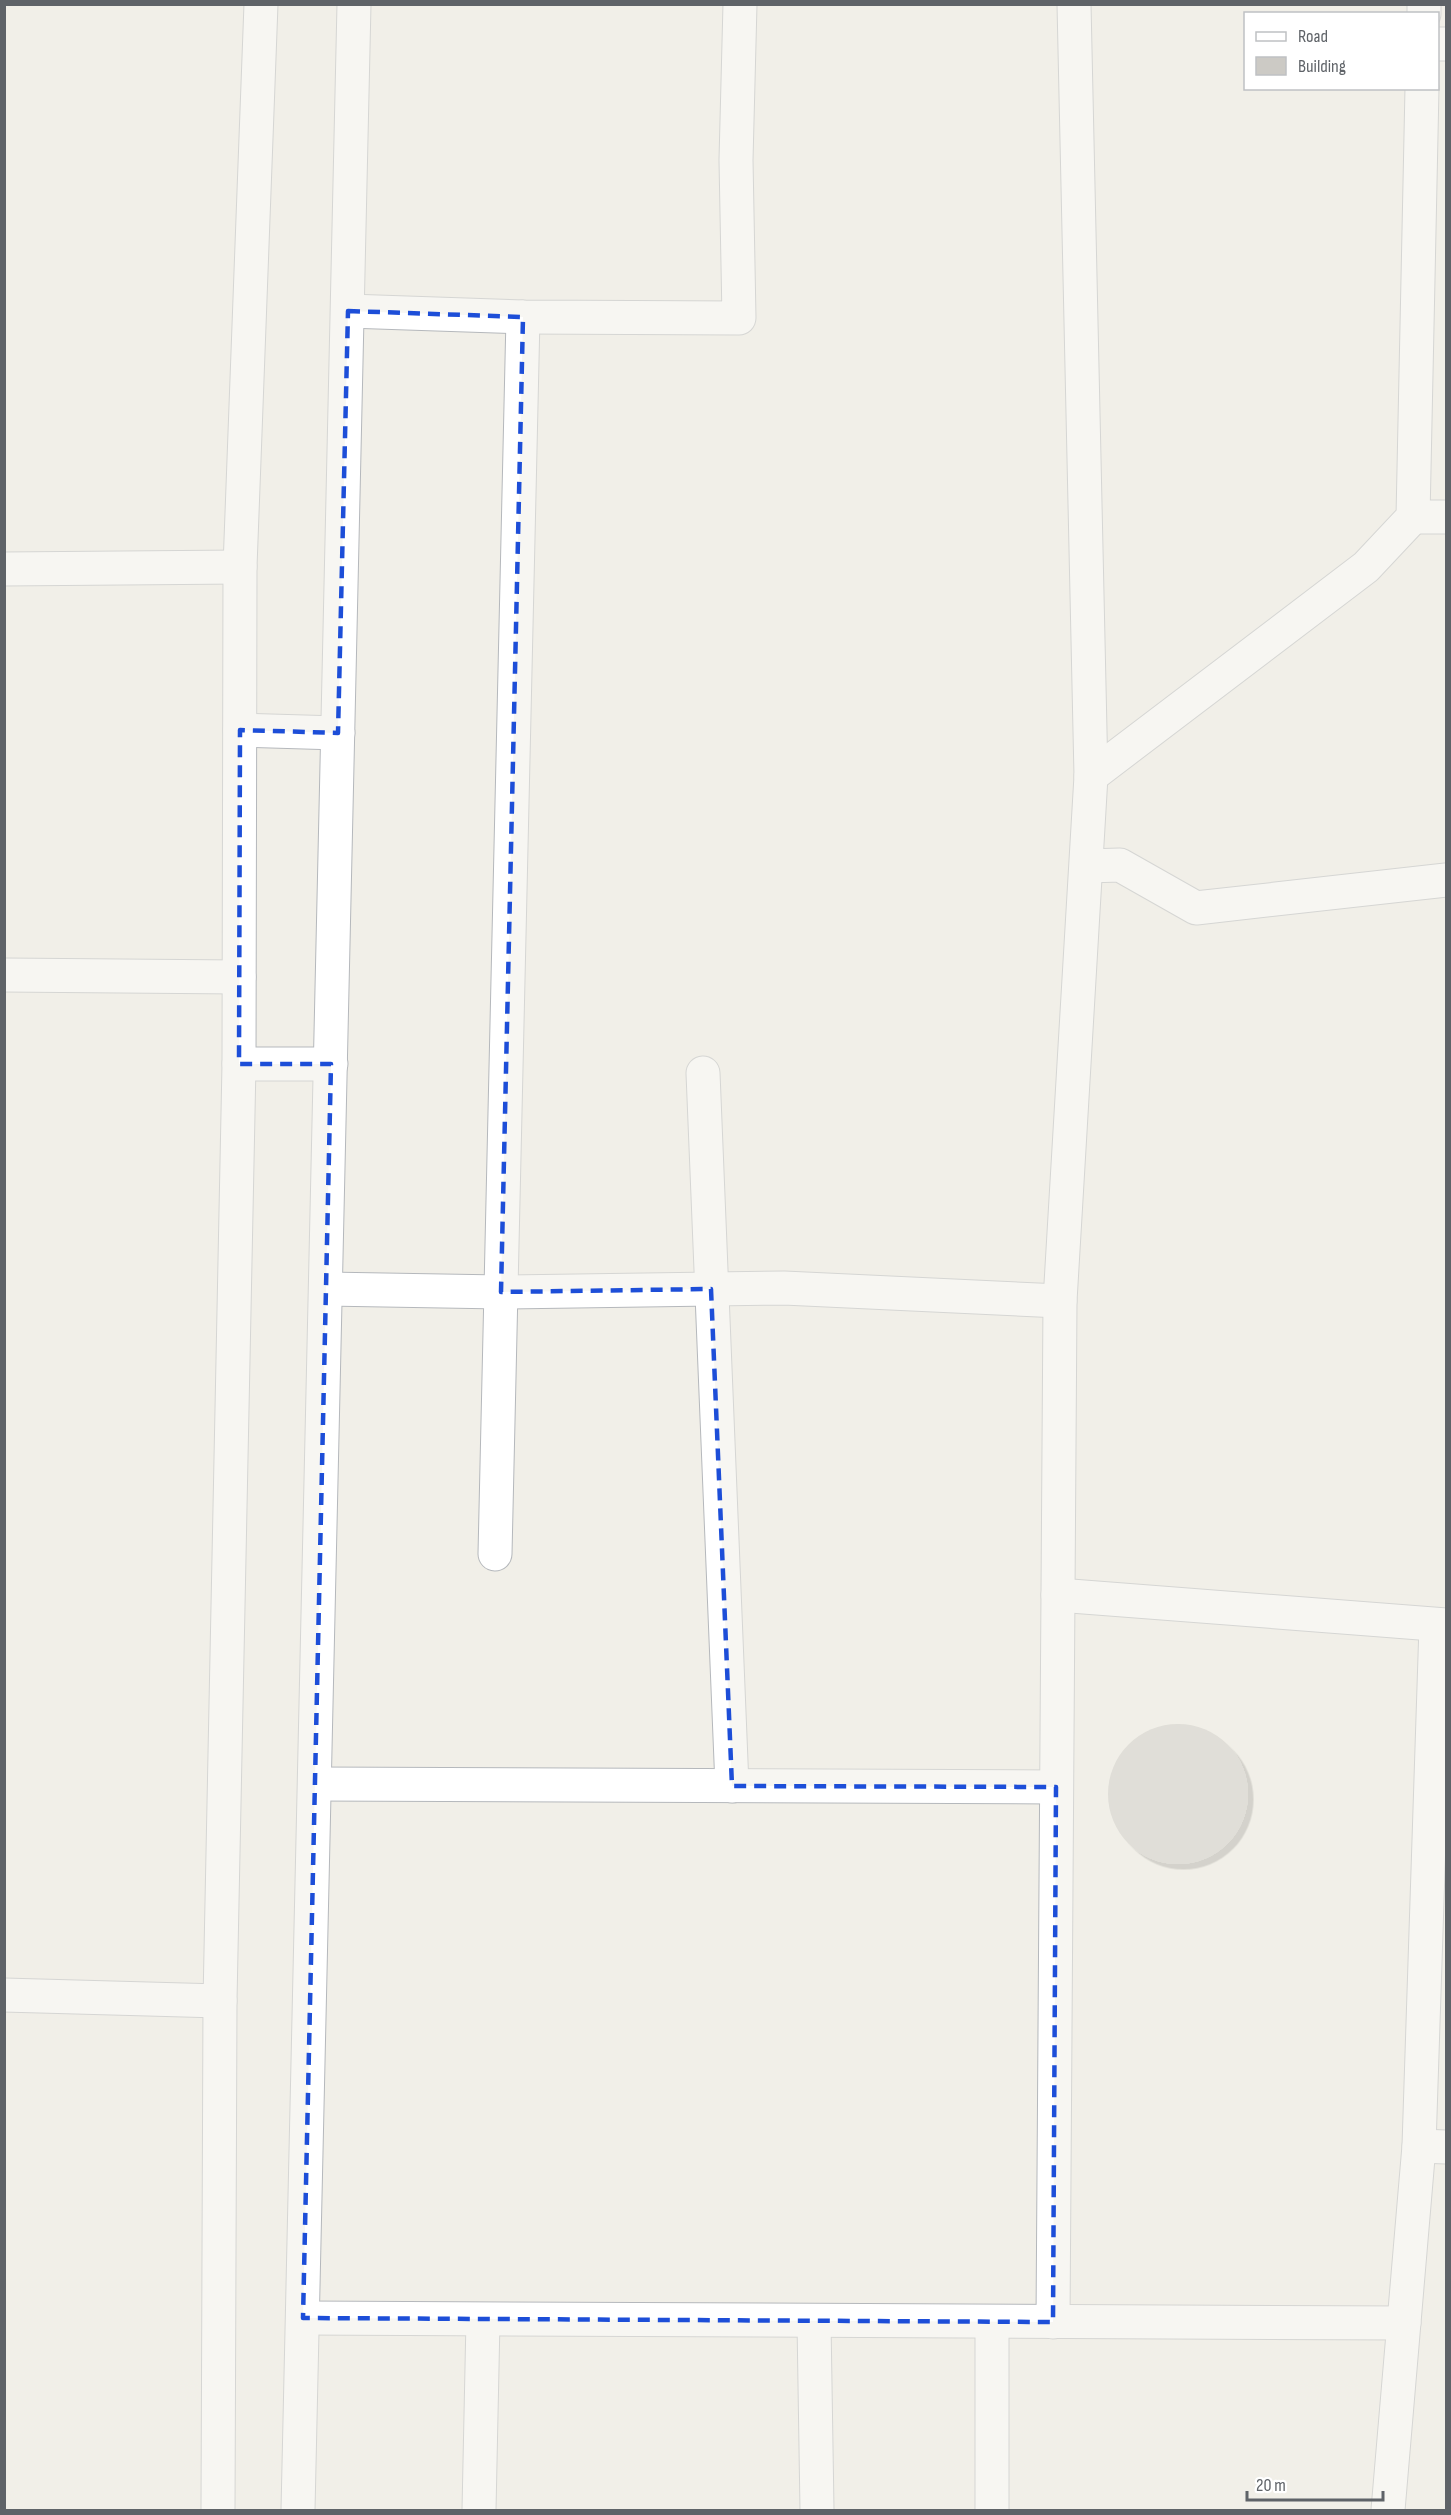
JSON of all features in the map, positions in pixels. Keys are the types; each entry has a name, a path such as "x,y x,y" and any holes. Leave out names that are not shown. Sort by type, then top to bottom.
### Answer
{"street":[{"path":"218,2511 220,2001 239,1064 240,567 261,4"},
{"path":"298,2511 354,4"},
{"path":"348,311 523,317 739,318 736,160 740,4"},
{"path":"1053,2322 1060,1302 1091,776 1074,4"},
{"path":"1091,776 1366,567 1413,517 1422,90"},
{"path":"495,1554 523,317"},
{"path":"1413,517 1446,517"},
{"path":"4,569 240,567"},
{"path":"240,730 338,733"},
{"path":"1087,866 1120,865 1196,908 1446,880"},
{"path":"4,975 239,977"},
{"path":"239,1064 332,1064"},
{"path":"703,1073 732,1786"},
{"path":"326,1289 501,1292 784,1288 1060,1302"},
{"path":"1058,1595 1441,1625 1433,2147 1404,2323 1389,2511"},
{"path":"315,1784 1056,1787"},
{"path":"4,1995 220,2001"},
{"path":"303,2319 1404,2323"},
{"path":"479,2511 483,2320"},
{"path":"814,2322 817,2511"},
{"path":"992,2322 992,2511"}],"highlighted area":[{"path":"348,311 523,317 501,1292 711,1289 732,1786 1056,1787 1053,2322 303,2318 331,1064 239,1064 240,730 338,733"}],"building":[{"path":"1178,1724 1205,1729 1228,1744 1243,1767 1248,1794 1243,1821 1228,1844 1205,1859 1178,1864 1151,1859 1128,1844 1113,1821 1108,1794 1113,1767 1128,1744 1151,1729"}]}
